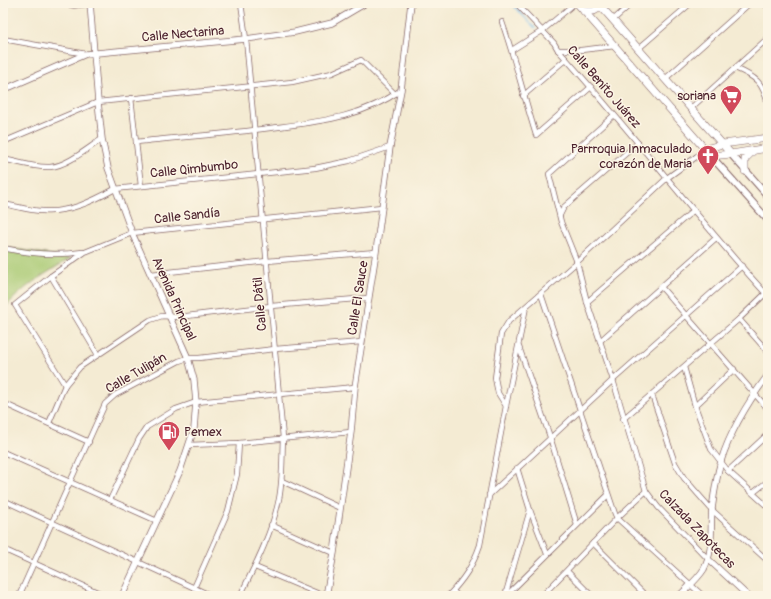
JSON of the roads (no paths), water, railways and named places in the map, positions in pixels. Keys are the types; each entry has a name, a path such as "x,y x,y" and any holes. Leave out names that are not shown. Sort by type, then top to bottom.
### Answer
{"main road":[{"path":"576,3 616,46 768,220"},
{"path":"584,11 594,11 599,5 768,196"},
{"path":"705,149 722,144 768,138"},
{"path":"711,156 768,148"},
{"path":"745,171 745,160 753,151"}],"street":[{"path":"63,3 74,5 90,3"},
{"name":"Avenida Principal","path":"90,3 93,53 102,139 108,168 132,233 188,358 194,380 196,402 194,429 180,471 122,596"},
{"name":"Calle Dátil","path":"240,596 255,567 279,500 282,481 283,438 246,39 241,3"},
{"name":"Calle Nectarina","path":"5,88 86,54 246,39 294,32 332,23 366,3"},
{"name":"Calle El Sauce","path":"325,596 334,553 351,432 355,387 376,252 390,147 400,90 411,3"},
{"name":"Calle Benito Juárez","path":"516,3 554,43 558,50 638,143 716,238 767,295"},
{"path":"512,50 542,31 576,3"},
{"path":"613,20 632,3"},
{"path":"638,49 691,3"},
{"path":"665,79 750,3"},
{"path":"762,3 768,6"},
{"path":"502,22 512,50 523,96 536,135 590,87"},
{"path":"3,39 86,54"},
{"path":"691,108 768,39"},
{"path":"558,50 581,50 616,46"},
{"path":"523,96 566,59"},
{"path":"3,142 98,102 292,82 326,74 361,60 394,94"},
{"path":"735,68 749,74 761,85 768,105"},
{"path":"136,142 327,121 361,111 400,90"},
{"path":"131,98 141,186"},
{"name":"Calzada Zapotecas","path":"614,115 549,174 561,222 577,262 587,302 613,380 623,419 646,491 658,507 708,559 748,596"},
{"path":"3,159 33,165 49,167 56,166 64,163 102,139"},
{"path":"560,215 564,207 638,143"},
{"name":"Calle Qimbumbo","path":"3,204 43,211 65,210 92,202 115,189 315,168 349,161 390,147"},
{"path":"506,406 498,393 495,378 501,334 509,321 577,262 667,178 705,149"},
{"path":"696,157 711,156"},
{"name":"Calle Sandía","path":"65,385 15,305 51,276 85,252 132,233 382,206"},
{"path":"587,302 694,210"},
{"path":"600,341 716,238"},
{"path":"3,248 21,252 55,255 85,252"},
{"path":"151,274 376,252"},
{"path":"489,495 580,409 742,266"},
{"path":"51,276 98,355"},
{"path":"661,287 768,409"},
{"path":"541,294 614,514 703,596"},
{"path":"623,419 767,295"},
{"path":"48,423 65,385 80,367 150,320 162,316 178,317 271,306 368,298"},
{"path":"448,596 474,562 480,545 526,307"},
{"path":"739,319 768,352"},
{"name":"Calle Tulipán","path":"19,596 105,404 115,395 179,361 188,358 362,342"},
{"path":"519,346 550,437 577,525"},
{"path":"684,367 695,406 708,443 720,462 728,471 768,507"},
{"path":"695,406 734,370"},
{"path":"679,596 704,570 708,559 712,538 712,510 720,462 733,428 768,376"},
{"path":"110,500 139,439 147,427 176,410 196,402 355,387"},
{"path":"652,395 675,463 684,478 712,510 768,561"},
{"path":"3,403 89,442"},
{"path":"189,445 239,443 351,432"},
{"path":"728,471 768,434"},
{"path":"194,588 228,512 237,474 239,443"},
{"path":"3,452 158,521"},
{"path":"518,468 530,510 547,554"},
{"path":"282,481 340,508"},
{"path":"753,493 768,481"},
{"path":"542,596 592,543 646,491"},
{"path":"505,596 608,495"},
{"path":"3,500 212,596"},
{"path":"505,596 530,510"},
{"path":"271,525 334,553"},
{"path":"592,543 646,596"},
{"path":"3,549 106,596"},
{"path":"255,567 325,596"},
{"path":"567,571 592,596"},
{"path":"453,591 458,596"}],"waterway":[{"path":"511,3 535,28"}],"place":[{"name":"soriana","path":"731,116"},
{"name":"Parrroquia Inmaculado corazón de Maria","path":"708,176"},
{"name":"Pemex","path":"169,452"}]}
